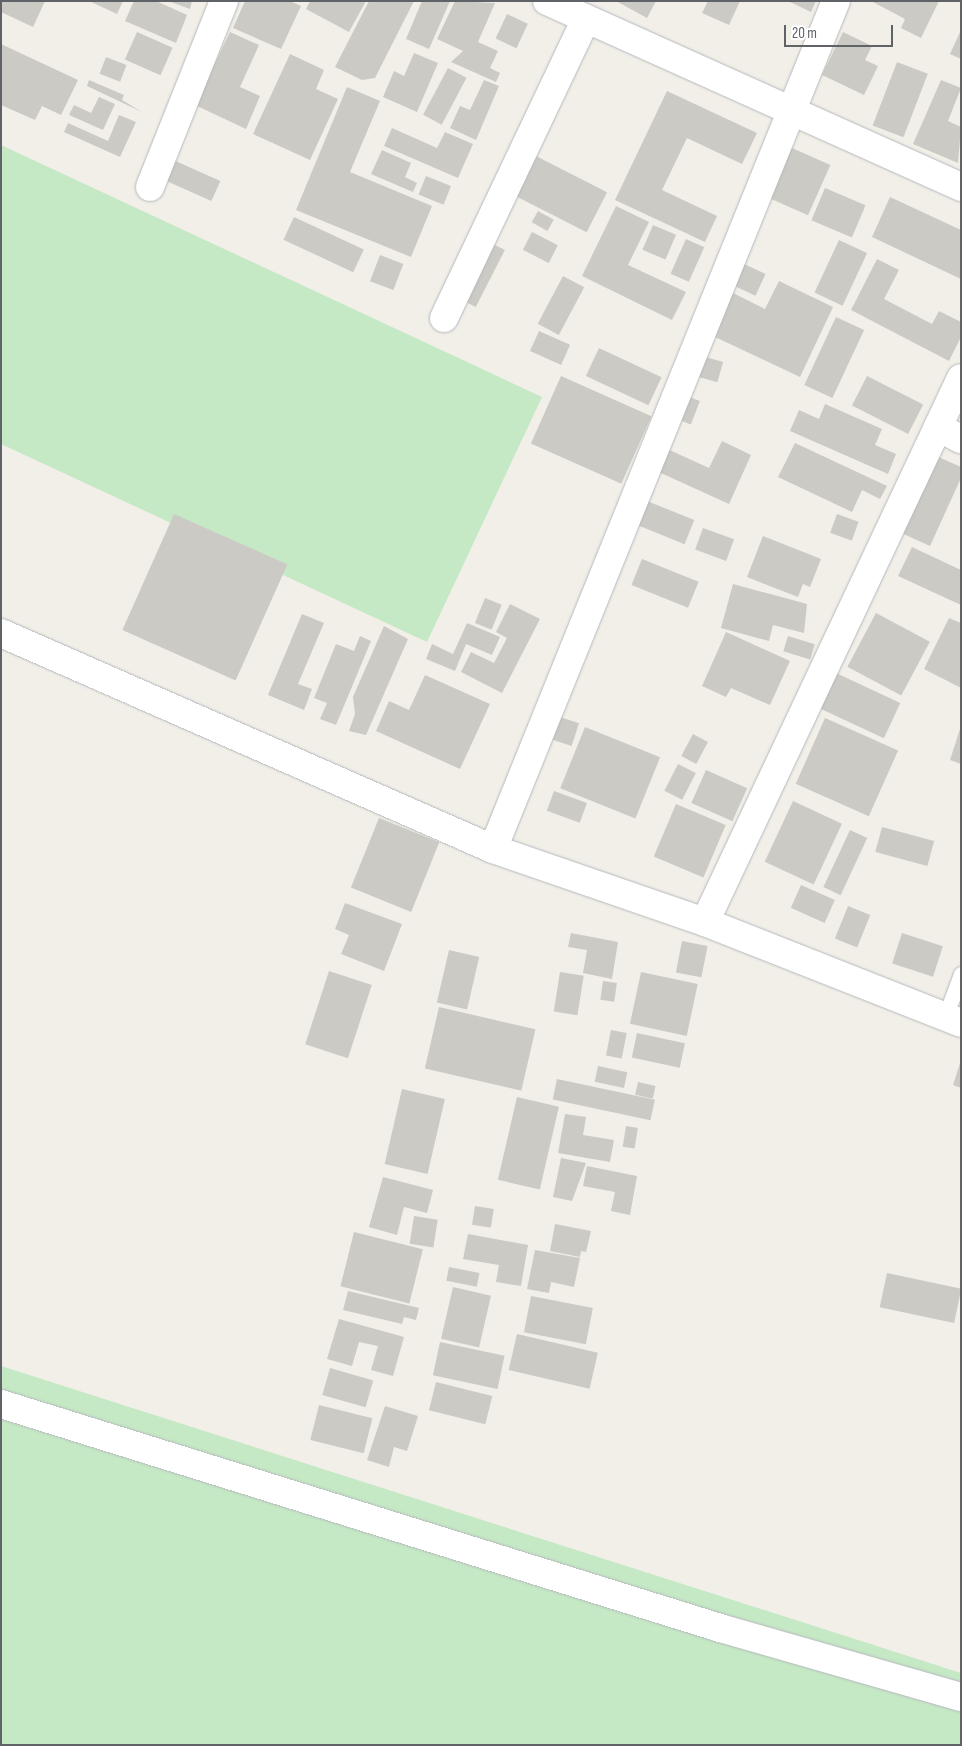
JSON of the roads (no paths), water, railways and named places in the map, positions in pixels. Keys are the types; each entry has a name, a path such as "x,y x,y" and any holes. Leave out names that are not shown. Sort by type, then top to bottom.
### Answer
{"street":[{"path":"150,187 224,1"},
{"path":"493,849 790,109 836,1"},
{"path":"444,318 568,8 961,187"},
{"path":"705,922 949,433 961,378"},
{"path":"1,633 493,849 705,922 953,1020"},
{"path":"1,1404 710,1625 961,1697"}],"lane":[{"path":"953,1020 961,974"}]}
